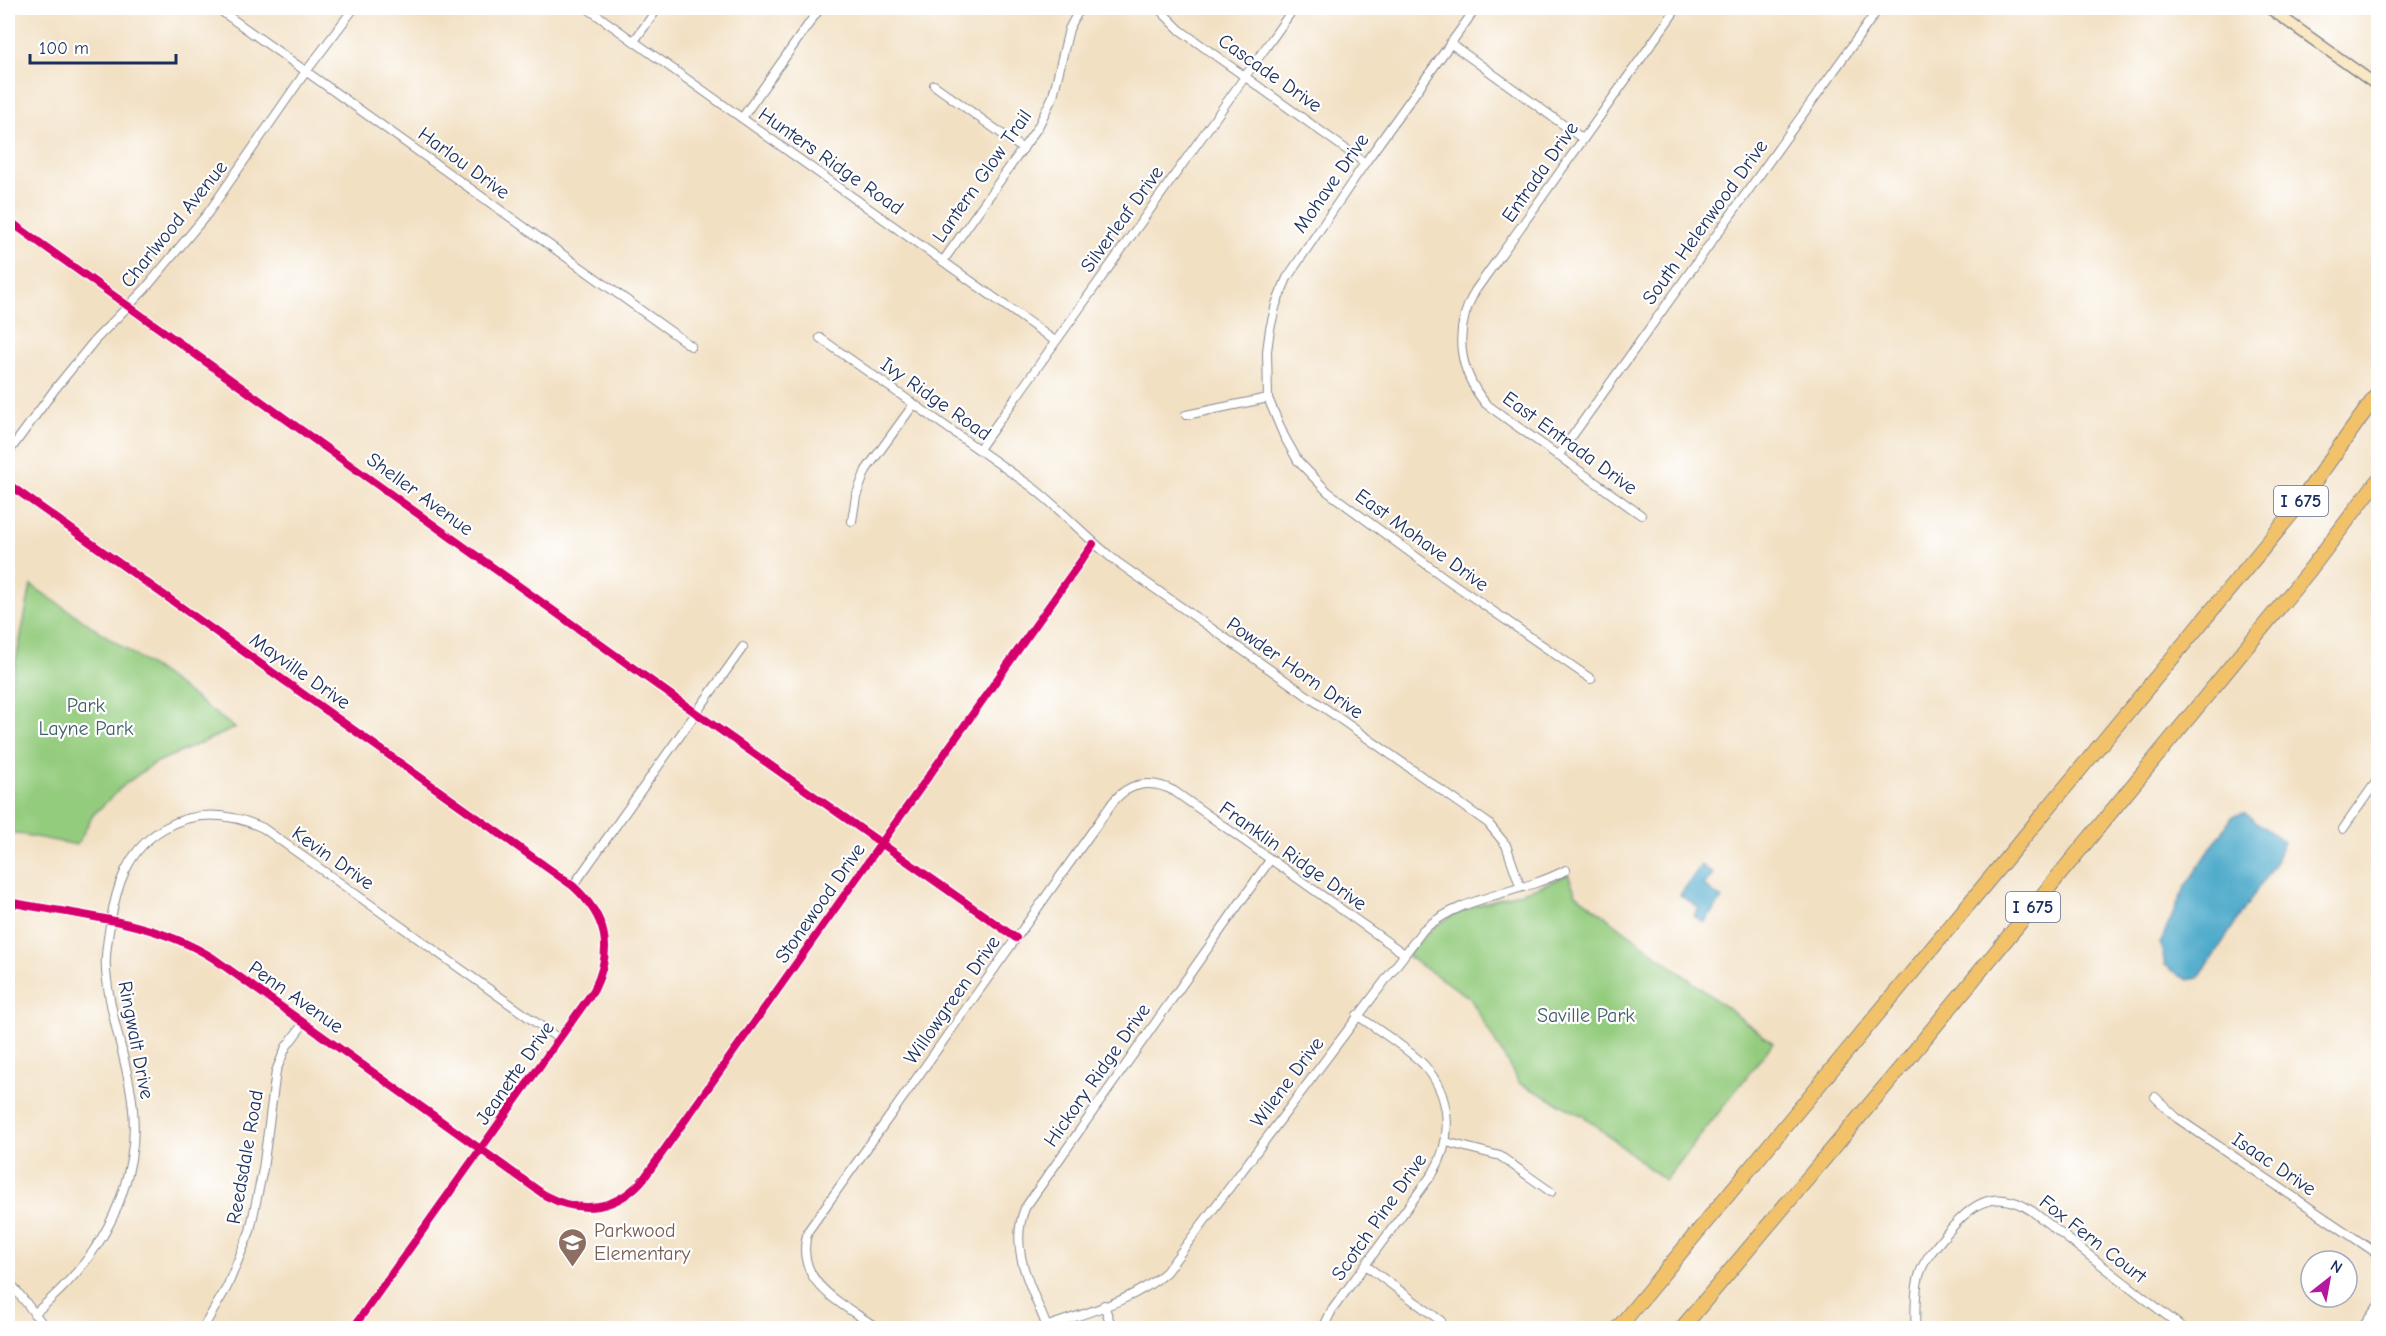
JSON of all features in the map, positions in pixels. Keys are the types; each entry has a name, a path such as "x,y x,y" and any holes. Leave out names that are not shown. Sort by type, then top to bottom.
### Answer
{"highway":[{"name":"I 675","path":"1618,1329 2293,512 2379,393"},
{"name":"I 675","path":"1682,1329 1903,1065 2294,589 2379,480"}],"main road":[{"path":"2269,8 2379,86"}],"street":[{"name":"Harlou Drive","path":"217,8 691,346"},
{"name":"Charlwood Avenue","path":"8,453 55,389 128,305 145,289 208,213 306,71 354,8"},
{"name":"Hunters Ridge Road","path":"587,8 1055,341"},
{"path":"634,41 658,8"},
{"path":"742,118 820,8"},
{"name":"Lantern Glow Trail","path":"944,261 1023,149 1046,112 1053,96 1070,29 1080,8"},
{"name":"Cascade Drive","path":"1158,8 1180,30 1365,163"},
{"name":"Silverleaf Drive","path":"979,449 1294,8"},
{"name":"Mohave Drive","path":"1268,398 1267,351 1273,317 1282,289 1293,267 1476,8"},
{"name":"Entrada Drive","path":"1464,366 1460,334 1468,303 1677,8"},
{"name":"South Helenwood Drive","path":"1558,456 1879,8"},
{"path":"1450,43 1583,139"},
{"path":"934,85 1023,149"},
{"name":"Sheller Avenue","path":"8,220 696,713 1016,938"},
{"name":"Ivy Ridge Road","path":"820,338 1032,487"},
{"name":"East Entrada Drive","path":"1464,366 1475,391 1486,404 1641,515"},
{"path":"1186,416 1268,398"},
{"name":"East Mohave Drive","path":"1268,398 1284,436 1298,461 1328,492 1445,578 1591,678"},
{"path":"852,522 857,491 866,471 914,404"},
{"name":"Mayville Drive","path":"8,484 573,886"},
{"name":"Powder Horn Drive","path":"1032,487 1050,501 1093,544 1488,823 1506,845 1520,886"},
{"name":"Stonewood Drive","path":"534,1188 562,1204 585,1208 616,1200 638,1185 1093,544"},
{"path":"573,886 743,648"},
{"path":"2343,829 2379,779"},
{"name":"Willowgreen Drive","path":"877,1329 817,1284 808,1271 804,1253 811,1225 1117,797 1127,789 1139,784 1151,783 1164,786"},
{"name":"Franklin Ridge Drive","path":"1164,786 1403,953"},
{"name":"Kevin Drive","path":"111,921 116,893 125,868 143,844 157,832 181,820 196,816 237,818 263,828 559,1039"},
{"name":"Hickory Ridge Drive","path":"1045,1328 1019,1252 1018,1229 1025,1208 1270,860"},
{"name":"Wilene Drive","path":"1045,1328 1144,1289 1172,1265 1403,953 1423,930 1446,912 1520,886 1548,880 1566,870"},
{"name":"Jeanette Drive","path":"353,1329 594,990 601,975 606,951 605,939 598,916 588,900 573,886"},
{"name":"Penn Avenue","path":"8,902 111,921 166,934 202,951 534,1188"},
{"name":"Ringwalt Drive","path":"34,1314 75,1277 101,1241 120,1201 132,1158 133,1097 107,982 106,950 111,921"},
{"name":"Scotch Pine Drive","path":"1323,1329 1332,1311 1433,1173 1446,1142 1446,1108 1432,1076 1414,1056 1357,1015"},
{"name":"Reedsdale Road","path":"203,1329 227,1287 250,1231 263,1169 276,1071 286,1047 304,1023"},
{"name":"Isaac Drive","path":"2155,1097 2177,1118 2379,1254"},
{"path":"1446,1142 1500,1156 1551,1192"},
{"name":"Fox Fern Court","path":"1915,1329 1917,1286 1919,1275 1928,1257 1960,1216 1990,1201 2000,1200 2020,1204 2032,1211 2183,1329"},
{"path":"1365,1265 1441,1321"},
{"path":"8,1280 46,1329"},
{"path":"1104,1305 1112,1329"},
{"path":"2362,1329 2379,1306"}],"green space":[{"name":"Park Layne Park","path":"31,585 161,673 235,728 153,764 124,785 93,815 77,845 8,832 8,690 11,686"},
{"name":"Saville Park","path":"1568,874 1576,894 1773,1043 1665,1181 1585,1117 1519,1083 1470,998 1407,956 1424,936 1461,911 1546,884"}],"water":[{"path":"2244,813 2284,842 2276,861 2199,978 2186,980 2165,965 2160,943 2186,885 2233,816"},
{"path":"1701,865 1713,874 1704,886 1722,899 1704,923 1694,916 1699,908 1680,895"}],"cycle path":[{"path":"8,220 696,713 1016,938"},
{"path":"8,484 573,886 600,922 604,934 604,961 594,990 353,1328"},
{"path":"8,902 87,915 140,927 190,945 213,958 546,1196 573,1206 599,1206 611,1203 623,1197 645,1177 1093,544"}],"place":[{"name":"Parkwood Elementary","path":"573,1268"}]}
